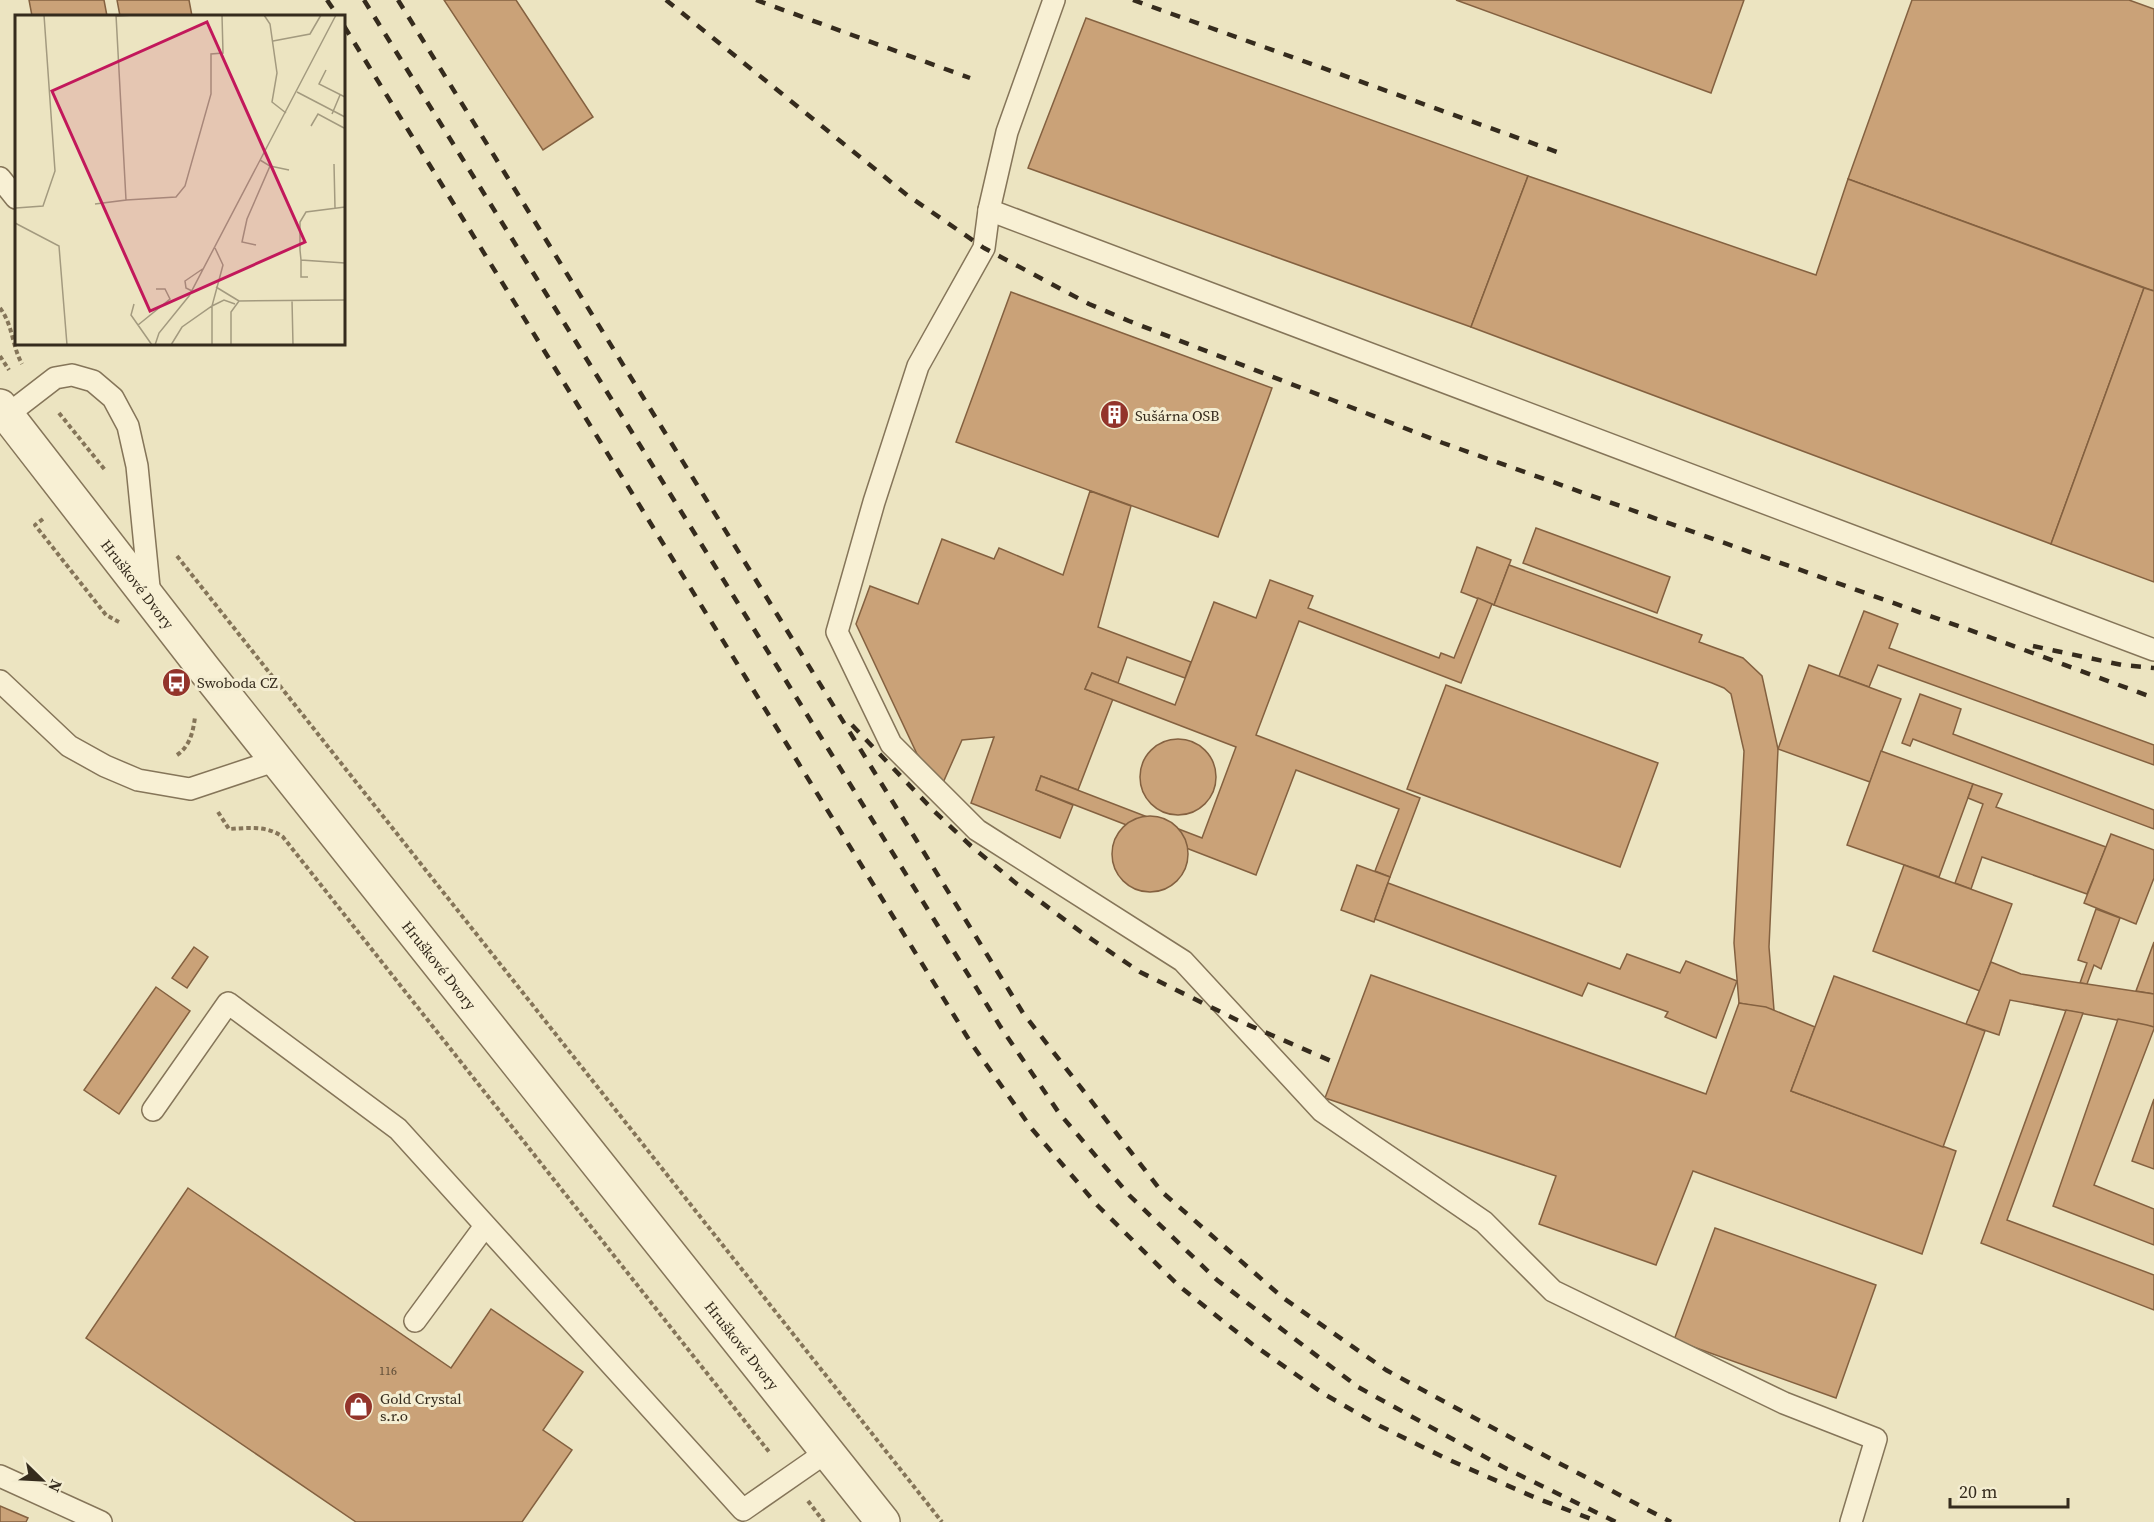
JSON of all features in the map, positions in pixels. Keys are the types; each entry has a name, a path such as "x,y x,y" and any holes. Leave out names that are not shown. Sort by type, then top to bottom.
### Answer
{"street":[{"name":"Hruškové Dvory","path":"19,402 70,498 883,1522"}],"lane":[{"path":"1054,0 1006,132 989,210 984,248 918,366 874,502 837,632 891,744 977,830 1183,961 1322,1111 1484,1222 1553,1291 1784,1403 1876,1439 1851,1522"},
{"path":"0,178 15,197"},
{"path":"989,210 2154,651"},
{"path":"19,402 55,378 72,375 93,381 113,398 128,426 137,466 150,601"},
{"path":"0,681 69,746 105,766 138,780 190,789 277,760"},
{"path":"153,1110 228,1003 398,1129 740,1516 828,1451"},
{"path":"415,1321 485,1226"},
{"path":"0,1476 101,1522"}],"path":[{"path":"0,308 11,330 15,353 23,367 19,402"},
{"path":"0,356 19,402 106,471"},
{"path":"70,498 35,525 106,615 127,626"},
{"path":"142,517 170,547 942,1522"},
{"path":"174,758 181,753 193,731 195,717 193,711"},
{"path":"181,753 229,829 263,828 273,830 283,837 824,1522"}],"building":[{"path":"29,0 104,0 107,15 32,15"},
{"path":"117,0 189,0 192,15 120,15"},
{"path":"444,0 516,0 593,117 543,150"},
{"path":"1456,0 1744,0 1711,93"},
{"path":"1912,0 2129,0 2154,9 2154,291 1848,179"},
{"path":"1086,18 1528,176 1471,327 1028,168"},
{"path":"1528,176 1816,275 1848,179 2144,288 2051,544 1471,327"},
{"path":"2144,288 2154,291 2154,582 2051,544"},
{"name":"Sušárna OSB","path":"1011,292 1272,388 1218,537 956,442"},
{"path":"1090,491 1131,506 1098,627 1191,662 1185,678 1127,657 1118,683 1092,673 1085,689 1113,699 1078,790 1041,776 1036,790 1073,805 1060,838 971,803 994,737 962,740 942,785 917,754 856,624 870,586 918,604 942,539 994,559 999,548 1063,575"},
{"path":"1536,528 1670,577 1657,613 1523,563"},
{"path":"1477,547 1511,560 1494,605 1461,592"},
{"path":"1509,565 1702,635 1699,642 1743,658 1762,676 1778,749 1769,947 1774,1010 1739,1003 1734,943 1744,751 1731,694 1712,683 1494,605"},
{"path":"1270,580 1313,596 1308,608 1439,658 1441,653 1454,658 1478,598 1492,604 1461,683 1299,621 1256,735 1420,798 1390,877 1375,871 1399,809 1296,770 1256,875 1036,790 1041,776 1202,838 1236,747 1085,689 1092,673 1175,705 1214,602 1256,618"},
{"path":"1864,611 1898,624 1889,648 2154,745 2154,765 1878,665 1869,687 1839,676"},
{"path":"1809,665 1901,699 1870,782 1778,749"},
{"path":"1446,685 1658,763 1620,867 1407,789"},
{"path":"1920,694 1961,709 1953,734 2154,810 2154,829 1913,739 1910,746 1902,743"},
{"path":"1171,739 1185,739 1199,745 1210,756 1216,770 1213,792 1205,804 1185,815 1171,815 1157,809 1146,798 1140,784 1140,770 1146,756 1157,745"},
{"path":"1881,751 1973,784 1939,877 1847,845"},
{"path":"1973,784 2002,794 1996,807 2106,847 2087,894 1982,857 1971,889 1955,883 1983,804 1968,798"},
{"path":"1143,816 1157,816 1171,822 1182,833 1188,847 1185,869 1177,881 1157,892 1143,892 1129,886 1118,875 1112,861 1112,847 1118,833 1129,822"},
{"path":"2111,834 2154,850 2154,878 2136,924 2084,903"},
{"path":"1357,865 1390,877 1374,922 1341,910"},
{"path":"1904,865 2012,904 1980,991 1873,951"},
{"path":"1388,883 1620,969 1627,954 1680,973 1686,961 1737,981 1716,1038 1665,1017 1668,1012 1588,983 1582,996 1375,919"},
{"path":"2096,909 2120,918 2101,969 2094,965 2087,984 2080,983 2087,963 2078,960"},
{"path":"2154,942 2154,994 2136,991"},
{"path":"194,947 208,957 187,988 172,978"},
{"path":"1991,962 2021,974 2154,994 2154,1027 2010,1000 1999,1035 1966,1024"},
{"path":"1371,975 1706,1094 1739,1003 1766,1007 1815,1027 1791,1091 1956,1151 1922,1254 1693,1171 1656,1265 1539,1224 1556,1176 1325,1098"},
{"path":"1834,976 1985,1031 1943,1147 1791,1091"},
{"path":"156,987 190,1011 119,1114 84,1090"},
{"path":"2066,1010 2083,1013 2007,1220 2154,1275 2154,1310 1981,1243"},
{"path":"2118,1019 2147,1025 2154,1029 2094,1185 2154,1209 2154,1245 2053,1206"},
{"path":"2154,1099 2154,1169 2132,1161"},
{"path":"188,1188 451,1368 491,1309 583,1372 543,1430 572,1450 522,1522 356,1522 86,1338"},
{"path":"1715,1228 1876,1285 1836,1398 1674,1340"},
{"path":"0,1506 28,1518 26,1522 0,1522"}],"railway":[{"path":"327,0 337,15"},
{"path":"364,0 1000,1026 1059,1113 1130,1196 1217,1280 1358,1387 1507,1469 1616,1522"},
{"path":"398,0 1023,1013 1162,1192 1282,1297 1386,1370 1671,1522"},
{"path":"666,0 907,195 984,248 1089,304 1443,443 2154,698"},
{"path":"756,0 970,78"},
{"path":"1133,0 1557,152"},
{"path":"345,28 971,1043 1032,1129 1098,1206 1179,1286 1252,1344 1324,1394 1380,1426 1447,1459 1536,1498 1594,1520"},
{"path":"2033,646 2122,665 2154,668"},
{"path":"852,725 933,810 971,846 1081,932 1140,972 1237,1020 1331,1061"}],"place":[{"name":"Sušárna OSB","path":"1114,415"},
{"name":"Swoboda CZ","path":"176,682"},
{"name":"Gold Crystal s.r.o","path":"359,1407"}]}
